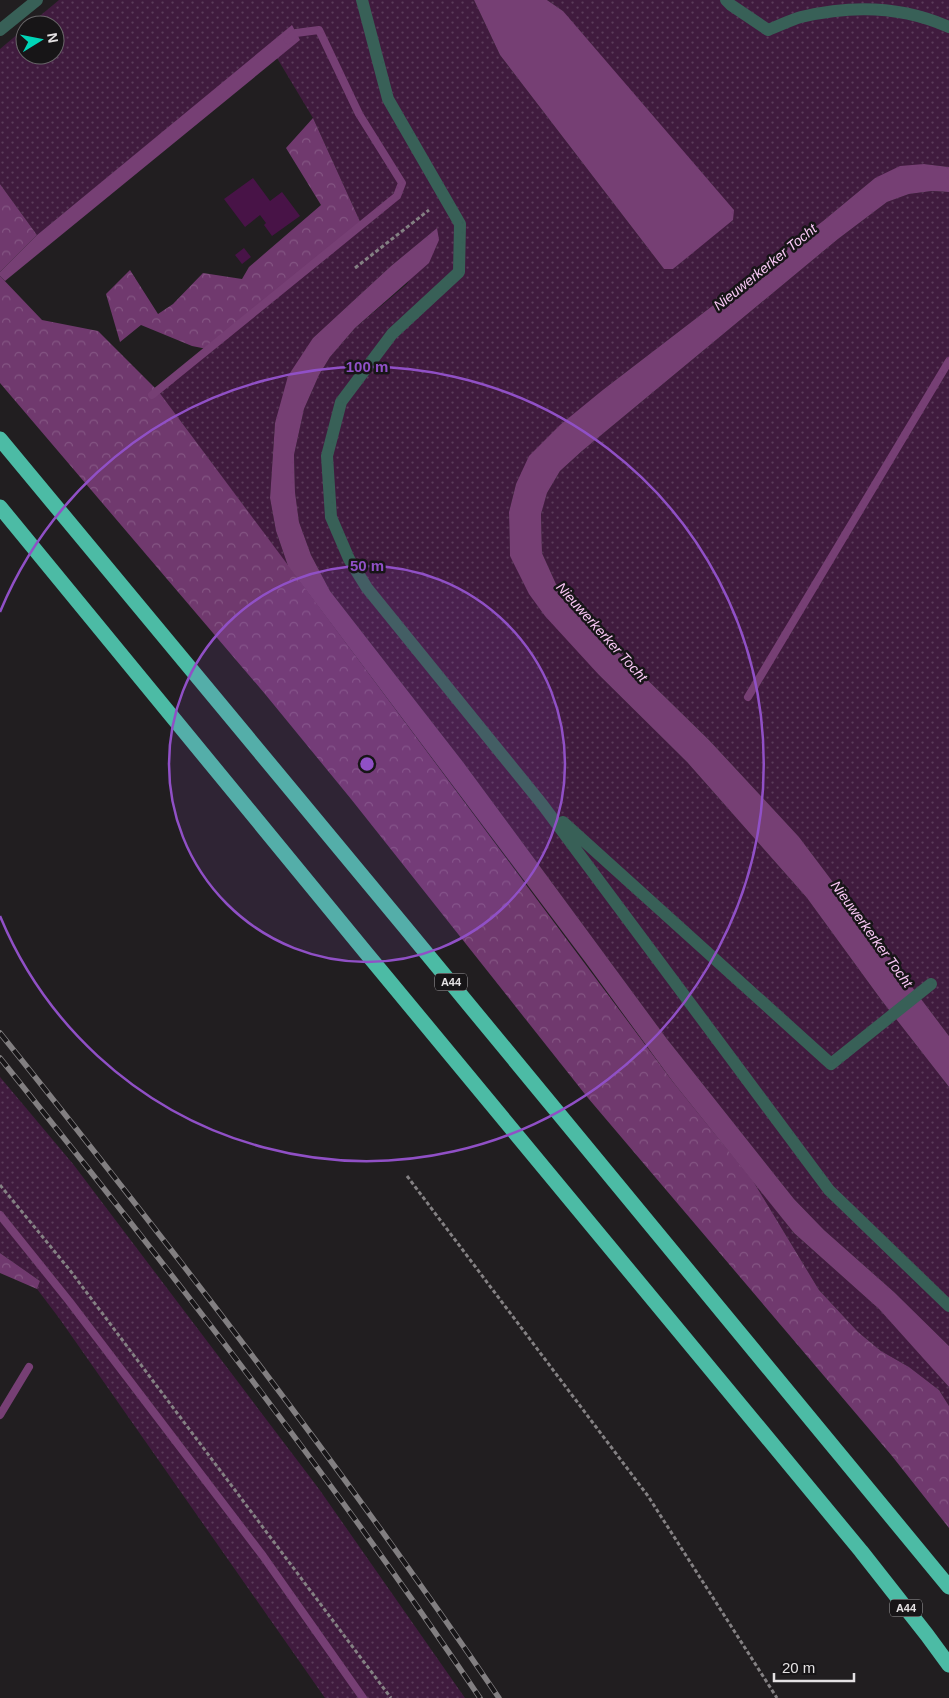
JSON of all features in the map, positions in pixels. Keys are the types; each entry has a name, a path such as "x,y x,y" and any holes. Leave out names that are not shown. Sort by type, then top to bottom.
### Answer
{"highway":[{"name":"A44","path":"0,439 949,1587"},
{"name":"A44","path":"0,507 855,1543 928,1635 949,1666"}],"street":[{"path":"0,30 37,0"},
{"path":"362,0 388,99 460,224 459,272 392,334 340,402 327,456 331,518 348,559 368,588 542,804 829,1190 949,1306"},
{"path":"726,0 768,30 799,17 856,8 899,11 949,27"},
{"path":"542,804 831,1064 931,984"}],"path":[{"path":"354,268 445,197"},
{"path":"407,1176 648,1496 776,1698"},
{"path":"0,1185 69,1269 391,1698"}],"shaded area":[{"path":"59,0 474,0 500,55 664,269 673,269 704,242 563,11 547,0 949,0 949,167 924,164 875,178 823,221 604,389 516,484 509,512 510,556 599,675 687,762 807,898 882,1001 949,1087 949,1346 894,1292 824,1230 794,1199 667,1039 463,762 330,591 311,555 299,522 295,492 294,455 304,409 319,375 330,357 355,328 407,284 437,228 391,266 313,338 275,423 270,498 276,531 288,566 159,392 363,228 313,118 277,58 299,40 292,26 37,235 0,184 0,49 15,36 15,65 65,65 65,15 41,15"},
{"path":"932,191 949,192 949,1036 799,837 709,740 619,652 556,584 542,553 541,513 547,493 560,471 838,239 887,202 909,194"},
{"path":"0,1077 73,1164 319,1489 465,1698 325,1698 37,1289 40,1281 0,1253"},
{"path":"753,1181 794,1233 879,1309 945,1382 949,1387 949,1406 939,1390 909,1367 881,1351 858,1332 819,1290"}],"green space":[{"path":"313,118 363,228 212,350 192,346 141,325 120,342 106,294 130,270 158,314 173,304 203,273 242,279 249,267 321,205 286,148"},
{"path":"0,184 37,235 0,272"},
{"path":"0,276 42,320 98,331 159,392 673,1082 753,1181 819,1290 858,1332 881,1351 909,1367 939,1390 949,1406 949,1528 892,1456 588,1098 351,799 265,694 0,383"},
{"path":"0,1253 40,1281 37,1289 0,1273"}],"water":[{"path":"474,0 547,0 563,11 734,210 733,220 673,269 664,269 500,55"},
{"path":"292,25 300,40 5,281 0,276 0,272 37,235"},
{"name":"Nieuwerkerker Tocht","path":"924,164 949,167 949,192 932,191 909,194 887,202 838,239 560,471 547,493 541,514 542,553 556,584 619,652 709,740 799,837 949,1036 949,1087 882,1001 807,898 687,762 599,675 545,616 529,594 510,556 509,512 516,484 529,456 560,425 823,221 875,178 900,166"},
{"path":"437,228 439,240 429,263 355,328 330,357 319,375 304,409 294,455 295,492 299,522 311,555 330,591 463,762 667,1039 794,1199 824,1230 894,1292 949,1346 949,1387 879,1309 794,1233 673,1082 288,566 276,531 270,498 275,423 288,376 313,338 391,266"}],"building":[{"path":"253,178 270,201 282,192 300,216 272,236 260,215 245,227 224,199"},
{"path":"244,248 251,257 242,264 235,255"}],"waterway":[{"path":"152,395 397,196 402,183 359,114 319,30 296,33 288,40"},
{"path":"748,697 949,361"},
{"path":"0,1215 69,1301 263,1556 363,1698"},
{"path":"0,1415 29,1367"}],"railway":[{"path":"0,1033 256,1361 380,1528 499,1698"},
{"path":"0,1058 247,1373 366,1534 480,1698"}]}
